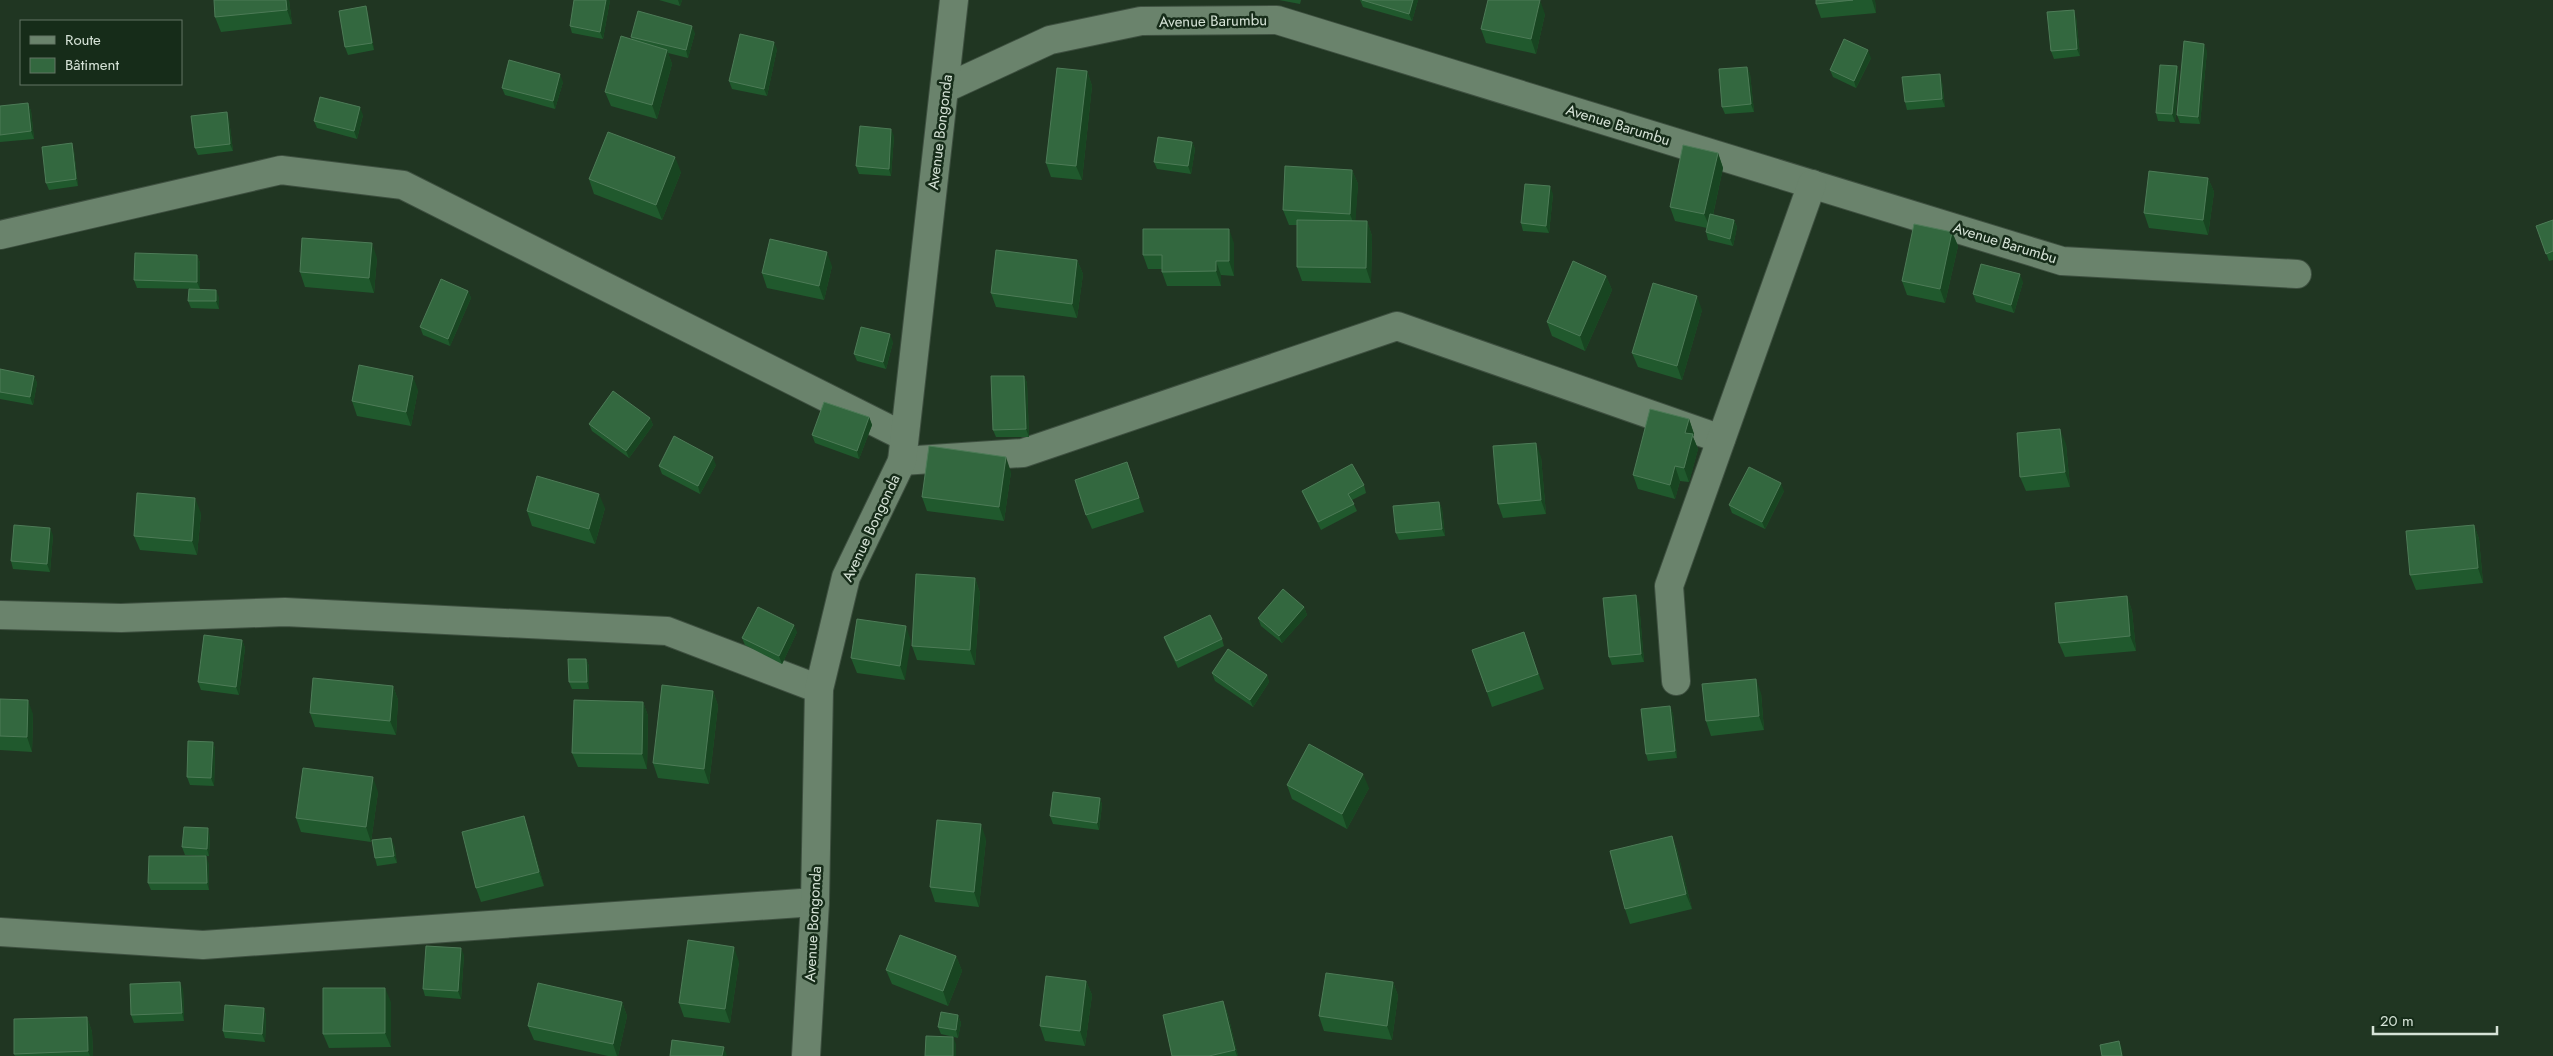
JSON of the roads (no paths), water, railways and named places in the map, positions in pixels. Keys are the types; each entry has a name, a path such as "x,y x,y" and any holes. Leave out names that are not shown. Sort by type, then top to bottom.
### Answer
{"street":[{"name":"Avenue Bongonda","path":"806,1056 815,902 819,689 846,578 902,448 946,88 954,0"},
{"name":"Avenue Barumbu","path":"946,88 1050,40 1141,21 1277,20 2062,261 2297,274"},
{"path":"0,235 281,170 403,185 902,448 1023,452 1397,326 1721,438"},
{"path":"1676,681 1669,586 1812,184"},
{"path":"0,615 121,618 285,612 668,631 819,689"},
{"path":"0,934 202,946 815,902"}]}
